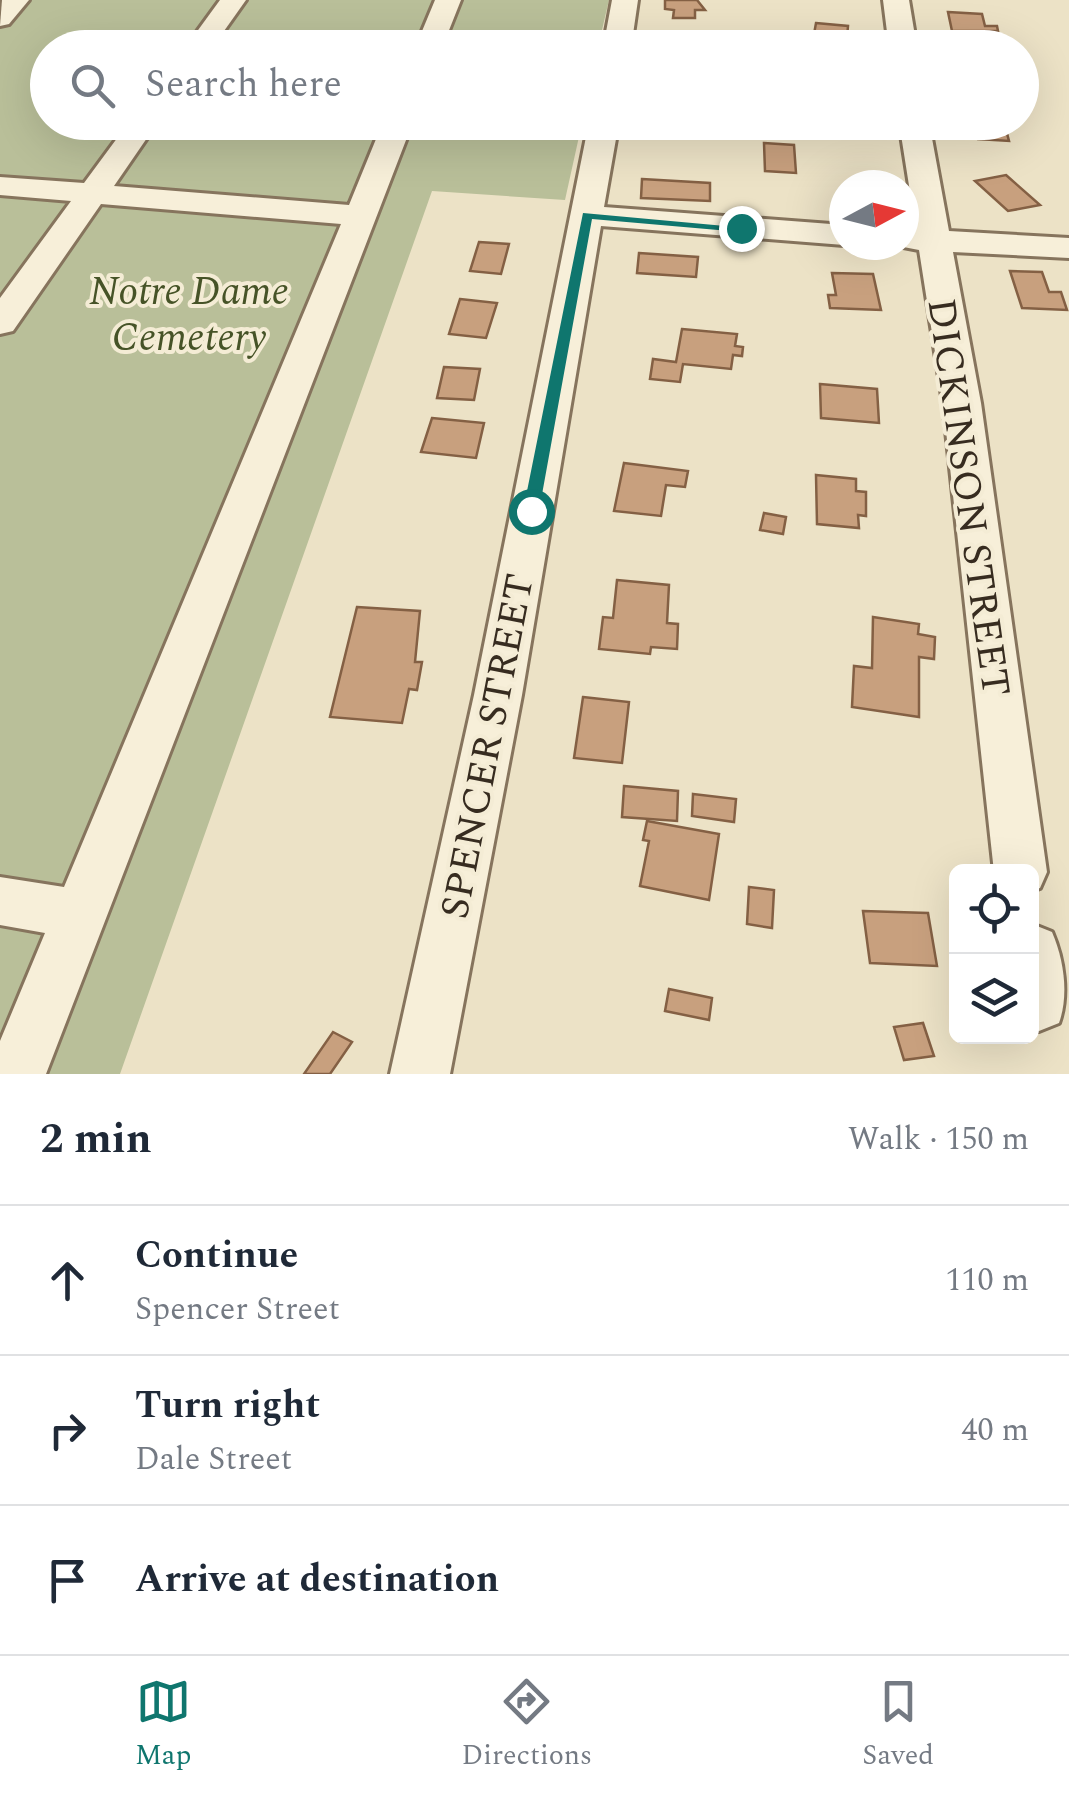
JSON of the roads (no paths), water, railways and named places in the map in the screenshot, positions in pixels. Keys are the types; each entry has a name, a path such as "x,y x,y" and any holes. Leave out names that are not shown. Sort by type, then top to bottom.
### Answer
{"street":[{"path":"0,18 16,0"},
{"path":"211,30 232,0"},
{"path":"436,30 448,0"},
{"path":"620,30 625,0"},
{"path":"896,0 900,30"},
{"path":"0,322 131,140"},
{"path":"16,1074 391,140"},
{"name":"SPENCER STREET","path":"420,1074 498,695 601,140"},
{"name":"DICKINSON STREET","path":"914,140 915,170"},
{"path":"0,186 361,216"},
{"path":"587,215 829,234"},
{"path":"919,240 1069,248"},
{"name":"DICKINSON STREET","path":"919,247 962,403 1020,864"},
{"path":"0,901 80,914"}],"park label":[{"name":"Notre Dame Cemetery","path":"189,313"}]}
